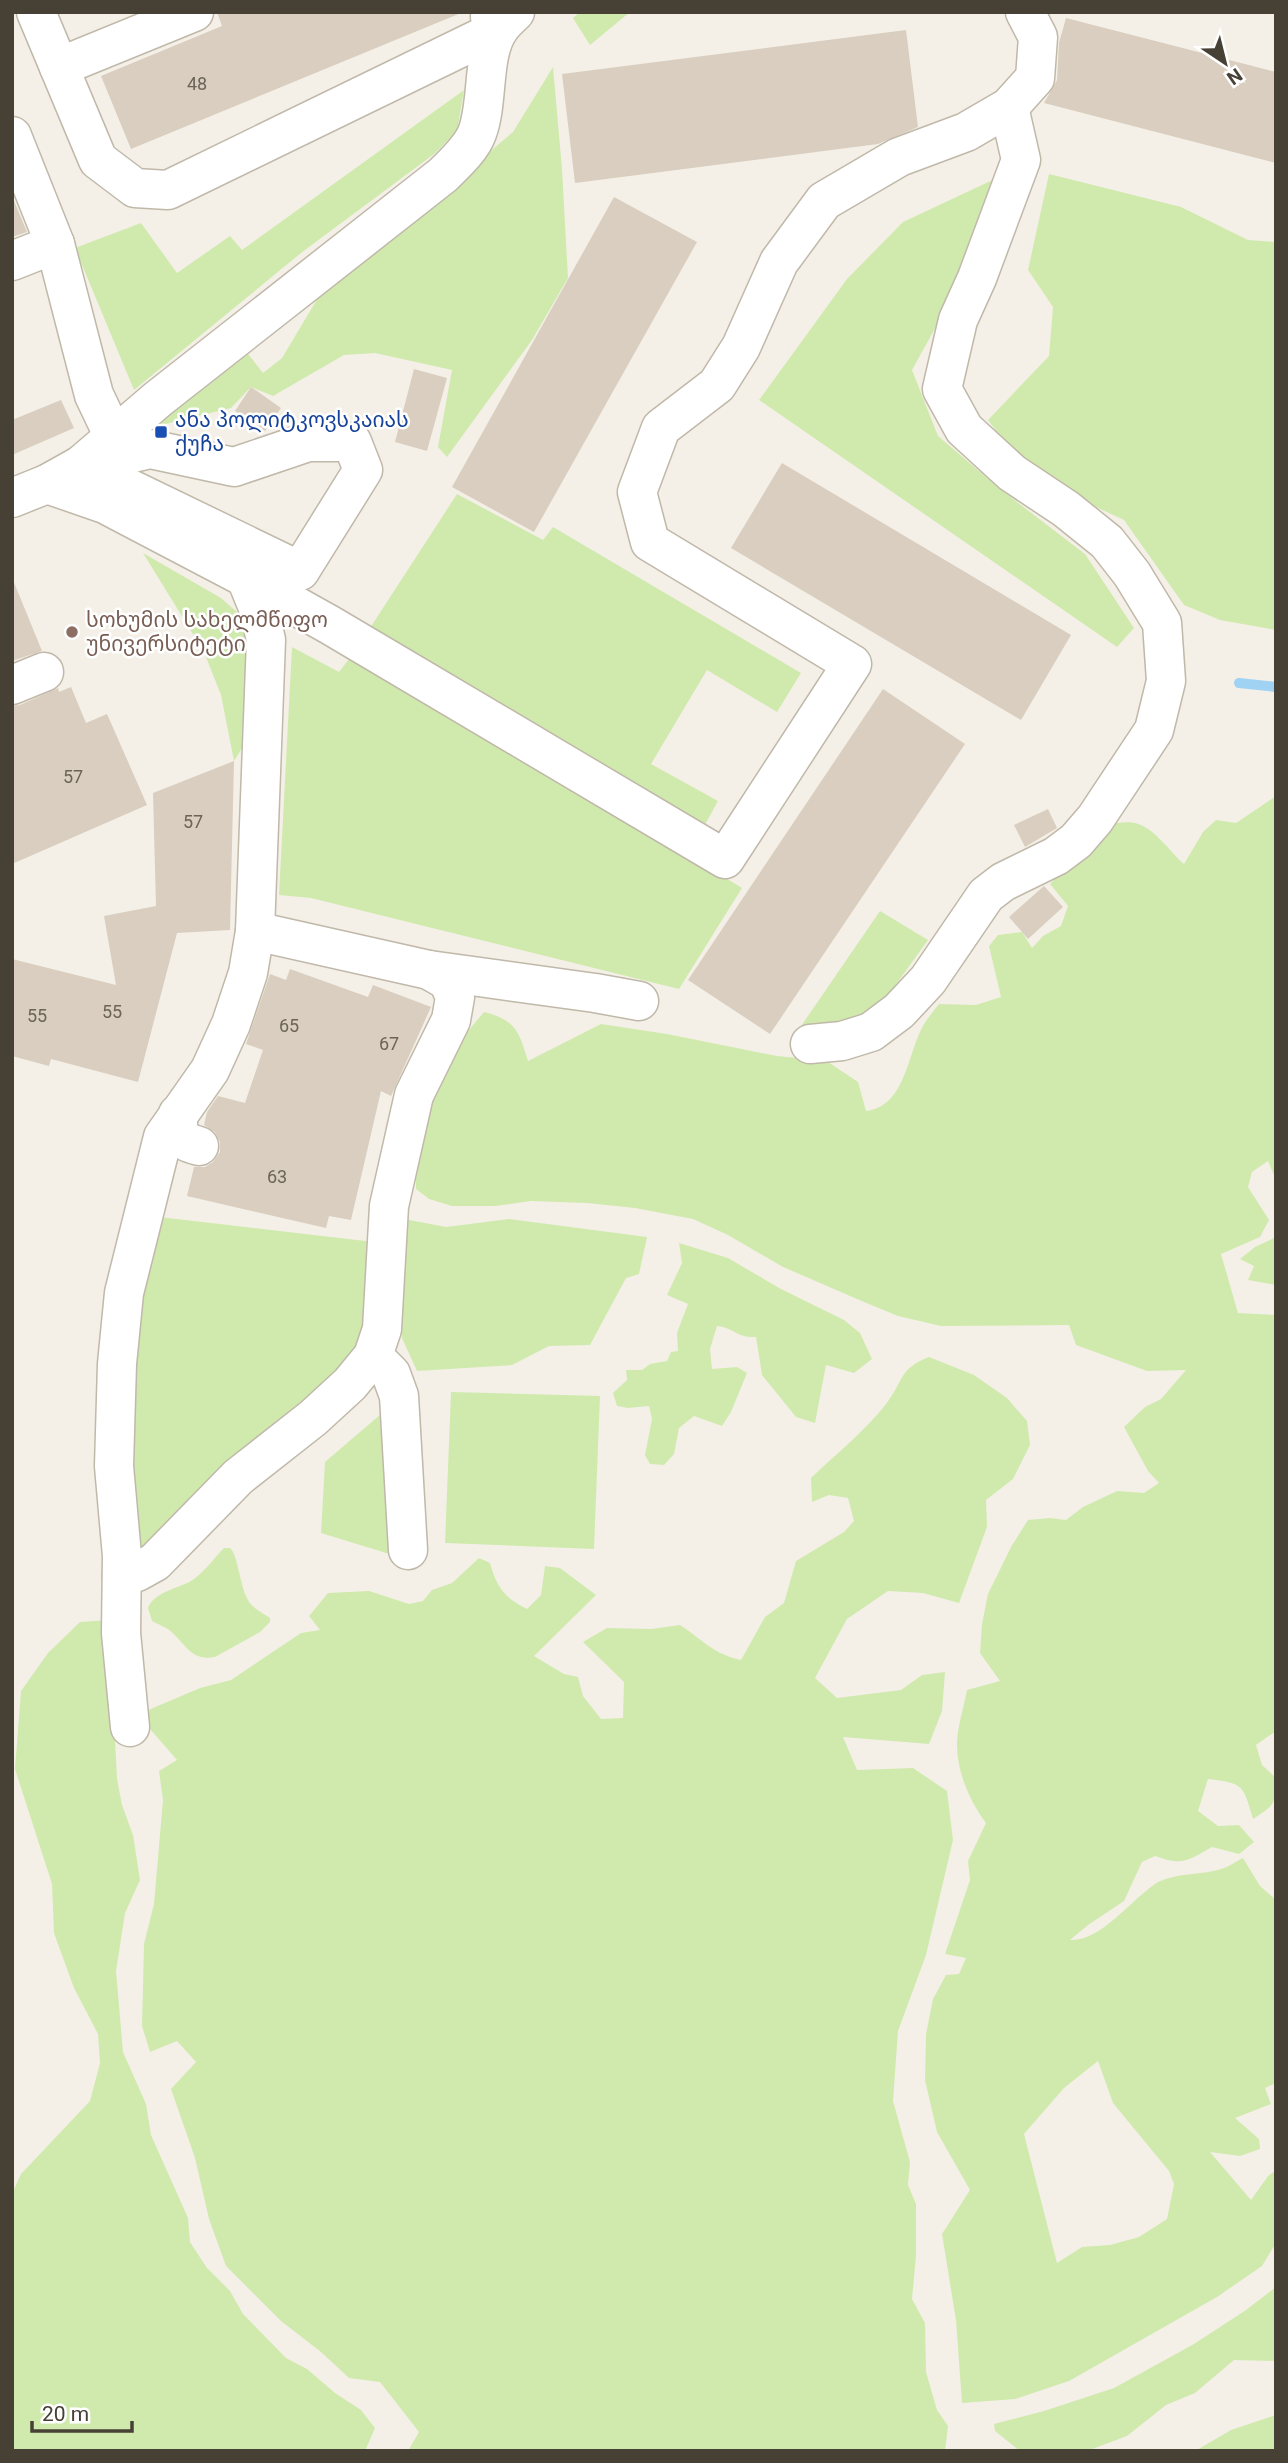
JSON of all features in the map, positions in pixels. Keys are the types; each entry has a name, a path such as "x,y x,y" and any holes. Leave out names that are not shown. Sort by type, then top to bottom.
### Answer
{"street":[{"path":"36,12 98,160 135,188 168,190 500,18"},
{"path":"59,67 194,12"},
{"path":"47,484 104,504 246,578 725,859 852,664 650,542 637,492 661,429 717,385 741,347 779,262 824,201 899,157 966,132 1009,107 1035,78 1038,37 1025,12"},
{"path":"12,498 47,484 81,465 158,399 443,175 477,135 485,101 489,54 500,18"},
{"path":"810,1044 842,1041 871,1032 900,1011 928,981 986,895 1003,882 1056,856 1076,841 1095,819 1154,730 1166,681 1162,623 1132,574 1107,542 1066,509 1012,472 964,429 942,389 958,320 978,278 1021,160 1009,107"},
{"path":"12,136 55,244 94,395 114,437"},
{"path":"12,261 55,244"},
{"path":"308,442 352,442 363,470 300,571 81,465 150,449 234,467 308,442"},
{"path":"130,1727 121,1633 122,1575 114,1465 117,1364 124,1293 163,1137 210,1070 231,1024 248,973 255,931 266,640 259,610 246,578"},
{"path":"255,931 429,970 639,1001"},
{"path":"122,1575 137,1572 155,1562 238,1477 313,1418 350,1384 373,1356 382,1329 387,1220 391,1194 414,1095 451,1020 455,998 448,981 429,970"},
{"path":"178,1114 178,1133 185,1142 199,1146"},
{"path":"373,1356 391,1374 398,1396 408,1550"}],"green space":[{"path":"580,12 630,12 590,45 573,18"},
{"path":"553,67 568,278 532,340 447,457 438,447 452,370 375,353 344,355 273,396 251,387 231,408 145,429 245,350 263,373 282,358 319,296 513,132"},
{"path":"464,90 457,131 434,154 301,253 134,390 75,248 141,223 177,273 230,236 242,250"},
{"path":"1049,174 1181,207 1248,240 1276,242 1276,630 1220,620 1184,605 1124,520 1055,488 1013,453 988,420 1049,356 1053,307 1028,270"},
{"path":"999,177 948,305 912,370 938,436 1000,489 1085,554 1134,628 1117,647 759,400 847,279 903,222"},
{"path":"457,494 543,540 553,527 801,673 777,712 707,670 651,764 718,801 701,832 370,628"},
{"path":"143,553 221,598 247,621 251,734 234,761 221,695 204,652"},
{"path":"292,647 339,672 356,650 742,888 679,989 311,898 279,895"},
{"path":"1276,796 1276,1180 1268,1161 1252,1172 1248,1187 1269,1220 1260,1237 1221,1254 1238,1313 1276,1315 1276,1731 1256,1745 1262,1765 1276,1778 1275,1799 1270,1807 1253,1819 1247,1799 1240,1788 1229,1782 1208,1779 1198,1811 1218,1826 1239,1825 1254,1842 1239,1854 1212,1847 1185,1860 1172,1861 1155,1856 1142,1862 1124,1901 1070,1940 1081,1939 1104,1927 1162,1880 1218,1870 1243,1858 1260,1886 1276,1900 1276,2083 1265,2088 1271,2104 1235,2118 1259,2139 1260,2149 1240,2156 1210,2152 1251,2200 1268,2176 1276,2170 1276,2243 1262,2266 1217,2297 1069,2381 1015,2399 962,2403 956,2320 942,2234 970,2190 937,2132 925,2080 926,2034 933,1999 946,1975 959,1974 966,1958 945,1954 970,1880 968,1861 986,1823 970,1796 959,1766 957,1745 961,1717 967,1690 1000,1681 980,1653 982,1624 988,1594 1011,1547 1028,1520 1066,1520 1083,1507 1117,1491 1144,1493 1159,1483 1148,1471 1124,1427 1145,1407 1161,1399 1186,1370 1147,1371 1076,1345 1069,1325 941,1326 898,1316 783,1267 728,1235 693,1219 635,1208 587,1203 531,1201 495,1206 452,1206 429,1199 416,1189 416,1153 421,1120 458,1043 484,1012 510,1023 519,1035 528,1061 601,1024 777,1056 808,1059 819,1056 858,1082 866,1111 878,1108 896,1092 922,1028 939,1004 976,1005 1001,997 989,946 998,935 1022,932 1032,948 1043,936 1061,926 1068,906 1050,884 1106,824 1128,822 1142,825 1155,834 1184,864 1203,832 1216,820 1236,823","holes":["1098,2061 1113,2103 1169,2171 1174,2184 1167,2219 1139,2237 1110,2245 1082,2247 1057,2263 1024,2134 1064,2088"]},
{"path":"880,911 928,940 871,1019 797,1032"},
{"path":"151,1216 374,1242 362,1347 144,1548 133,1541 126,1455"},
{"path":"404,1219 446,1227 509,1219 647,1237 639,1274 626,1278 590,1345 549,1346 512,1365 417,1371 402,1338"},
{"path":"1276,1237 1276,1285 1248,1280 1254,1266 1240,1259 1255,1247"},
{"path":"679,1243 728,1258 781,1289 844,1320 860,1333 872,1359 854,1373 826,1365 815,1423 796,1417 762,1375 756,1337 744,1336 717,1326 710,1349 712,1369 737,1367 747,1373 731,1412 722,1426 694,1416 679,1428 674,1454 664,1465 650,1464 645,1455 652,1419 649,1406 617,1406 613,1393 627,1380 626,1370 642,1370 650,1364 667,1361 671,1352 678,1351 677,1333 688,1304 667,1295 682,1263"},
{"path":"929,1357 974,1375 1007,1398 1027,1421 1030,1445 1013,1479 986,1500 987,1527 959,1603 923,1593 888,1591 847,1619 815,1678 837,1698 901,1690 922,1675 945,1672 942,1711 929,1744 843,1737 857,1770 913,1768 947,1791 953,1840 926,1955 898,2031 893,2101 910,2162 908,2185 916,2204 916,2255 912,2299 925,2323 926,2372 937,2410 948,2426 945,2451 408,2451 419,2432 380,2382 349,2378 281,2321 226,2266 209,2219 195,2158 171,2089 196,2062 177,2041 150,2052 142,2026 144,1944 154,1904 163,1800 159,1771 177,1760 150,1729 146,1711 200,1688 231,1680 301,1633 320,1630 309,1616 328,1593 369,1591 409,1604 423,1601 432,1590 452,1583 479,1558 490,1563 507,1596 527,1609 541,1595 545,1566 560,1568 596,1595 534,1656 564,1674 578,1677 583,1696 601,1719 623,1718 624,1682 583,1642 607,1628 651,1629 680,1625 715,1650 741,1660 765,1617 784,1603 796,1561 844,1532 854,1521 848,1498 829,1495 812,1502 811,1478 878,1414 907,1371"},
{"path":"451,1392 600,1396 594,1549 445,1543"},
{"path":"388,1408 396,1556 321,1533 325,1462"},
{"path":"224,1548 233,1551 248,1600 270,1618 270,1622 260,1632 215,1657 200,1657 188,1650 168,1629 152,1621 148,1608 155,1598 185,1584 205,1570"},
{"path":"109,1620 117,1779 122,1805 133,1835 140,1880 125,1913 116,1971 123,2052 146,2104 151,2135 188,2218 190,2242 207,2268 230,2291 243,2314 286,2358 307,2369 335,2393 361,2410 375,2428 365,2451 12,2451 12,2194 21,2174 90,2101 100,2063 98,2034 74,1988 54,1933 52,1884 15,1769 21,1691 48,1653 80,1622"},
{"path":"1276,2287 1276,2361 1234,2360 1195,2393 1166,2405 1127,2436 1087,2451 1020,2451 995,2431 994,2424 1114,2388 1194,2344"},
{"path":"1276,2415 1276,2451 1195,2451 1231,2430"}],"building":[{"path":"217,12 461,13 131,149 101,76 222,26"},
{"path":"1066,18 1276,72 1276,163 1044,103 1057,80 1059,43"},
{"path":"906,30 918,127 878,144 575,183 562,74"},
{"path":"12,196 27,232 12,237"},
{"path":"614,197 697,242 534,532 452,487"},
{"path":"414,369 447,378 427,451 395,442"},
{"path":"251,387 281,408 265,431 235,411"},
{"path":"61,400 74,428 12,455 12,420"},
{"path":"782,463 1071,635 1021,720 731,548"},
{"path":"12,581 42,651 12,661"},
{"path":"71,687 86,723 107,714 147,805 12,864 12,706 58,688 59,692"},
{"path":"883,689 965,744 770,1034 688,980"},
{"path":"234,761 230,930 177,933 138,1082 51,1059 49,1066 12,1056 12,959 116,985 104,916 156,906 153,793"},
{"path":"1048,809 1057,828 1025,847 1014,825"},
{"path":"1044,886 1063,907 1028,939 1009,917"},
{"path":"290,969 368,997 373,985 431,1007 391,1096 381,1091 351,1220 329,1216 326,1228 187,1196 194,1167 205,1167 213,1162 220,1152 220,1142 215,1132 204,1125 207,1112 218,1096 245,1103 263,1050 246,1044 270,974 286,980"}],"waterway":[{"path":"1239,683 1276,687"}],"place":[{"name":"ანა პოლიტკოვსკაიას ქუჩა","path":"161,432"},
{"name":"სოხუმის სახელმწიფო უნივერსიტეტი","path":"72,632"}]}
